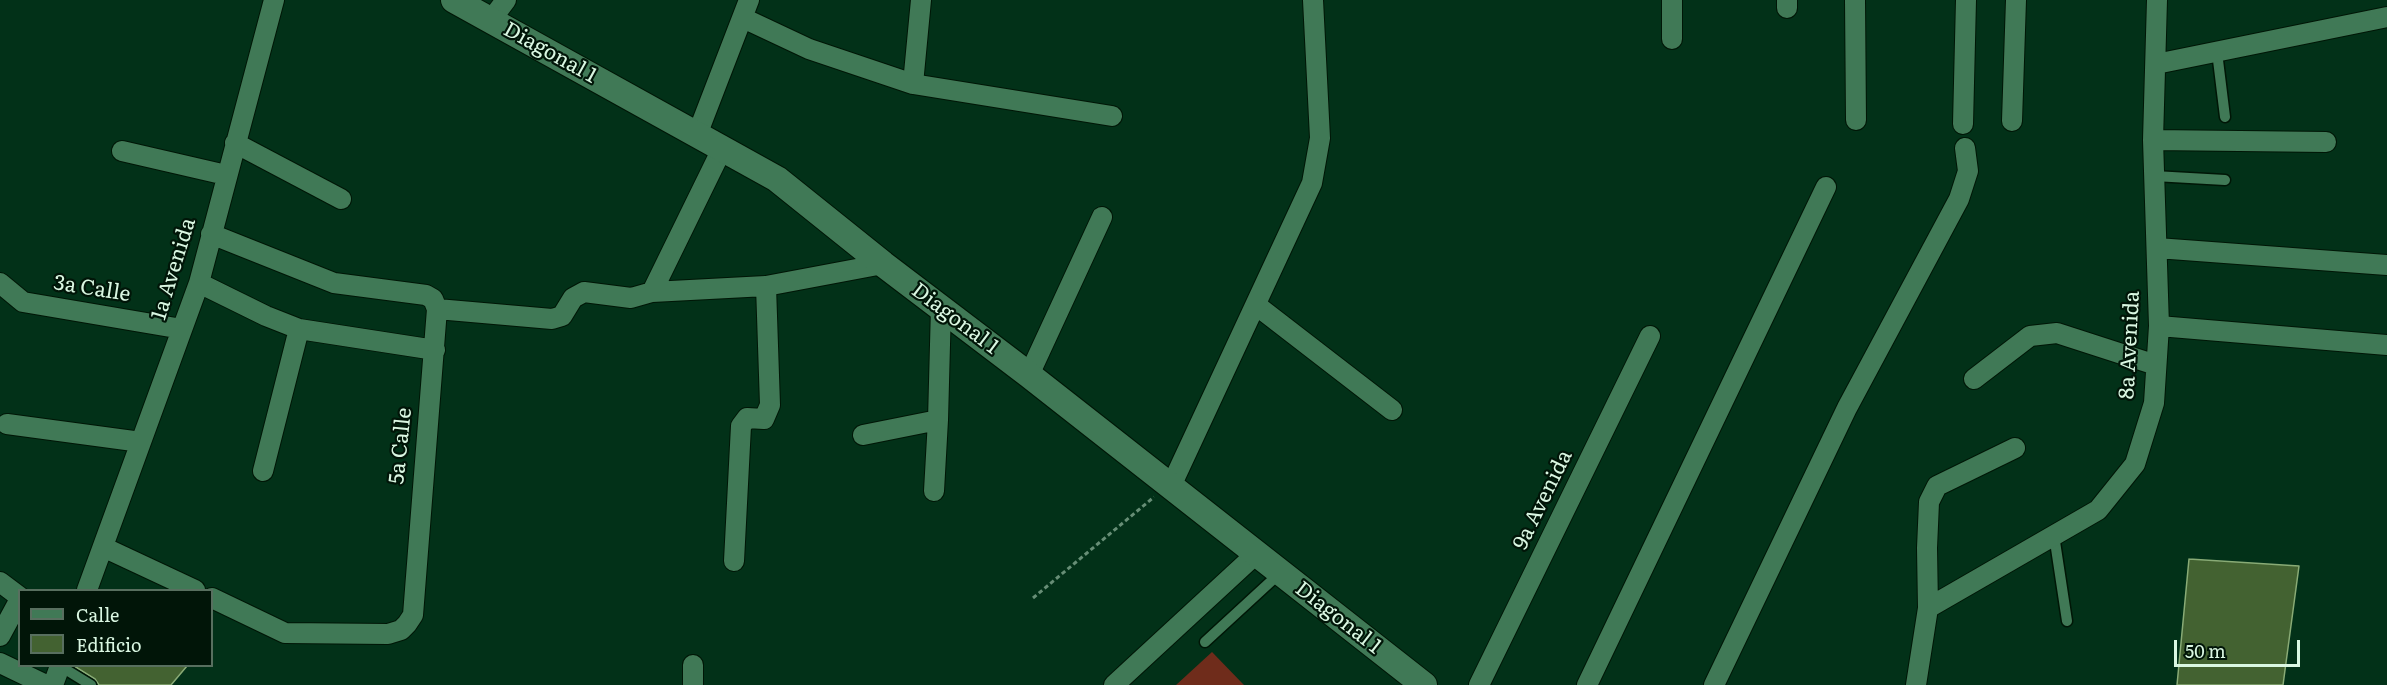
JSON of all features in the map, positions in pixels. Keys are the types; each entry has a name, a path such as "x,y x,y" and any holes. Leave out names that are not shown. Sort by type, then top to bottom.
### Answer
{"street":[{"name":"1a Avenida","path":"88,589 199,283 274,0"},
{"name":"Diagonal 1","path":"454,0 777,179 1424,685"},
{"path":"491,20 506,0"},
{"path":"913,84 921,0"},
{"path":"1170,485 1312,183 1320,138 1313,0"},
{"path":"1672,0 1672,39"},
{"path":"1855,0 1856,120"},
{"path":"1963,124 1966,0"},
{"path":"2012,121 2016,0"},
{"name":"8a Avenida","path":"1928,608 2098,510 2135,464 2154,403 2157,365 2157,248 2153,140 2157,0"},
{"path":"697,135 746,9 809,49 913,84 1112,116"},
{"path":"2156,64 2387,17"},
{"path":"2153,140 2326,142"},
{"path":"235,143 341,200"},
{"path":"1714,685 1847,408 1959,199 1968,171 1965,148"},
{"path":"652,292 722,149"},
{"path":"122,151 226,176"},
{"path":"1587,685 1826,187"},
{"path":"1029,375 1102,217"},
{"path":"211,234 334,283 426,295 433,299 437,309 552,319 562,316 573,298 584,292 631,298 652,292 766,286 883,264"},
{"path":"2157,248 2387,265"},
{"name":"3a Calle","path":"0,283 23,302 182,328"},
{"path":"199,283 266,316 299,329 435,350"},
{"path":"734,561 741,426 747,418 764,419 770,405 766,286"},
{"path":"1256,305 1392,410"},
{"path":"934,491 941,307"},
{"name":"5a Calle","path":"213,598 285,633 388,634 401,630 407,624 413,615 437,309"},
{"path":"2158,326 2387,345"},
{"path":"263,471 299,329"},
{"path":"1974,379 2030,336 2057,333 2157,365"},
{"name":"9a Avenida","path":"1479,685 1650,336"},
{"path":"862,435 938,420"},
{"path":"7,423 141,442"},
{"path":"1916,685 1928,608 1929,502 1937,486 2015,448"},
{"path":"103,547 191,589"},
{"path":"1114,685 1256,554"},
{"path":"0,582 18,596"},
{"path":"0,636 18,602"},
{"path":"0,663 46,685"},
{"path":"693,665 693,685"},
{"path":"53,685 60,667"}],"lane":[{"path":"2217,52 2225,117"},
{"path":"2154,176 2225,180"},
{"path":"2054,535 2067,621"},
{"path":"1205,642 1280,573"},
{"path":"62,667 91,685"}],"path":[{"path":"1034,598 1170,485"}],"shaded area":[{"path":"1212,652 1244,685 1176,685"}],"building":[{"path":"2189,559 2299,566 2283,685 2177,685"},
{"path":"76,667 186,667 171,685 99,685 95,679"}]}
